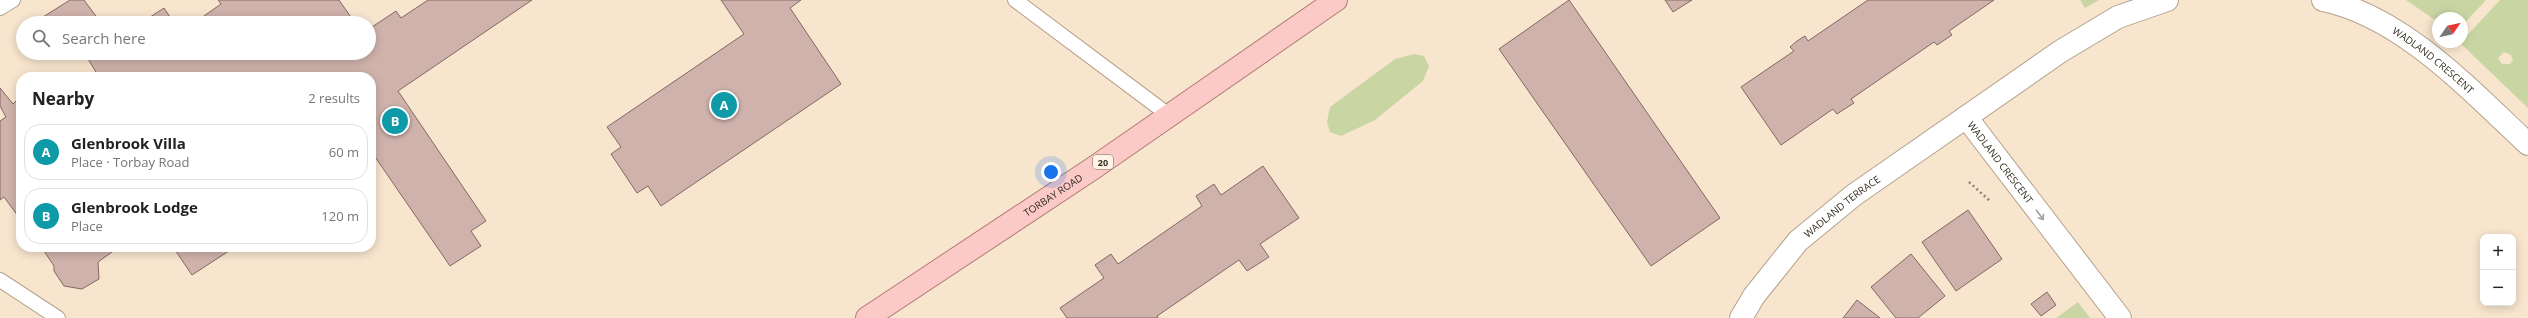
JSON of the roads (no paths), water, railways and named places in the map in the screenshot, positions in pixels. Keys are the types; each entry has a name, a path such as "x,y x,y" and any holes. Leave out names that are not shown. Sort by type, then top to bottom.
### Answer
{"main road":[{"name":"TORBAY ROAD","path":"867,318 1170,116 1336,0"}],"street":[{"name":"WADLAND CRESCENT","path":"2120,318 1966,117 2062,51 2118,17 2167,0"},
{"name":"WADLAND CRESCENT","path":"2323,0 2379,20 2436,61 2528,144"},
{"name":"WADLAND TERRACE","path":"1741,318 1758,290 1798,241 1854,195 1966,117"}],"lane":[{"path":"0,8 13,0"},
{"path":"1016,0 1170,116"},
{"path":"0,280 58,318"}],"place":[{"name":"Glenbrook Villa","path":"724,105"},
{"name":"Glenbrook Lodge","path":"395,121"}]}
